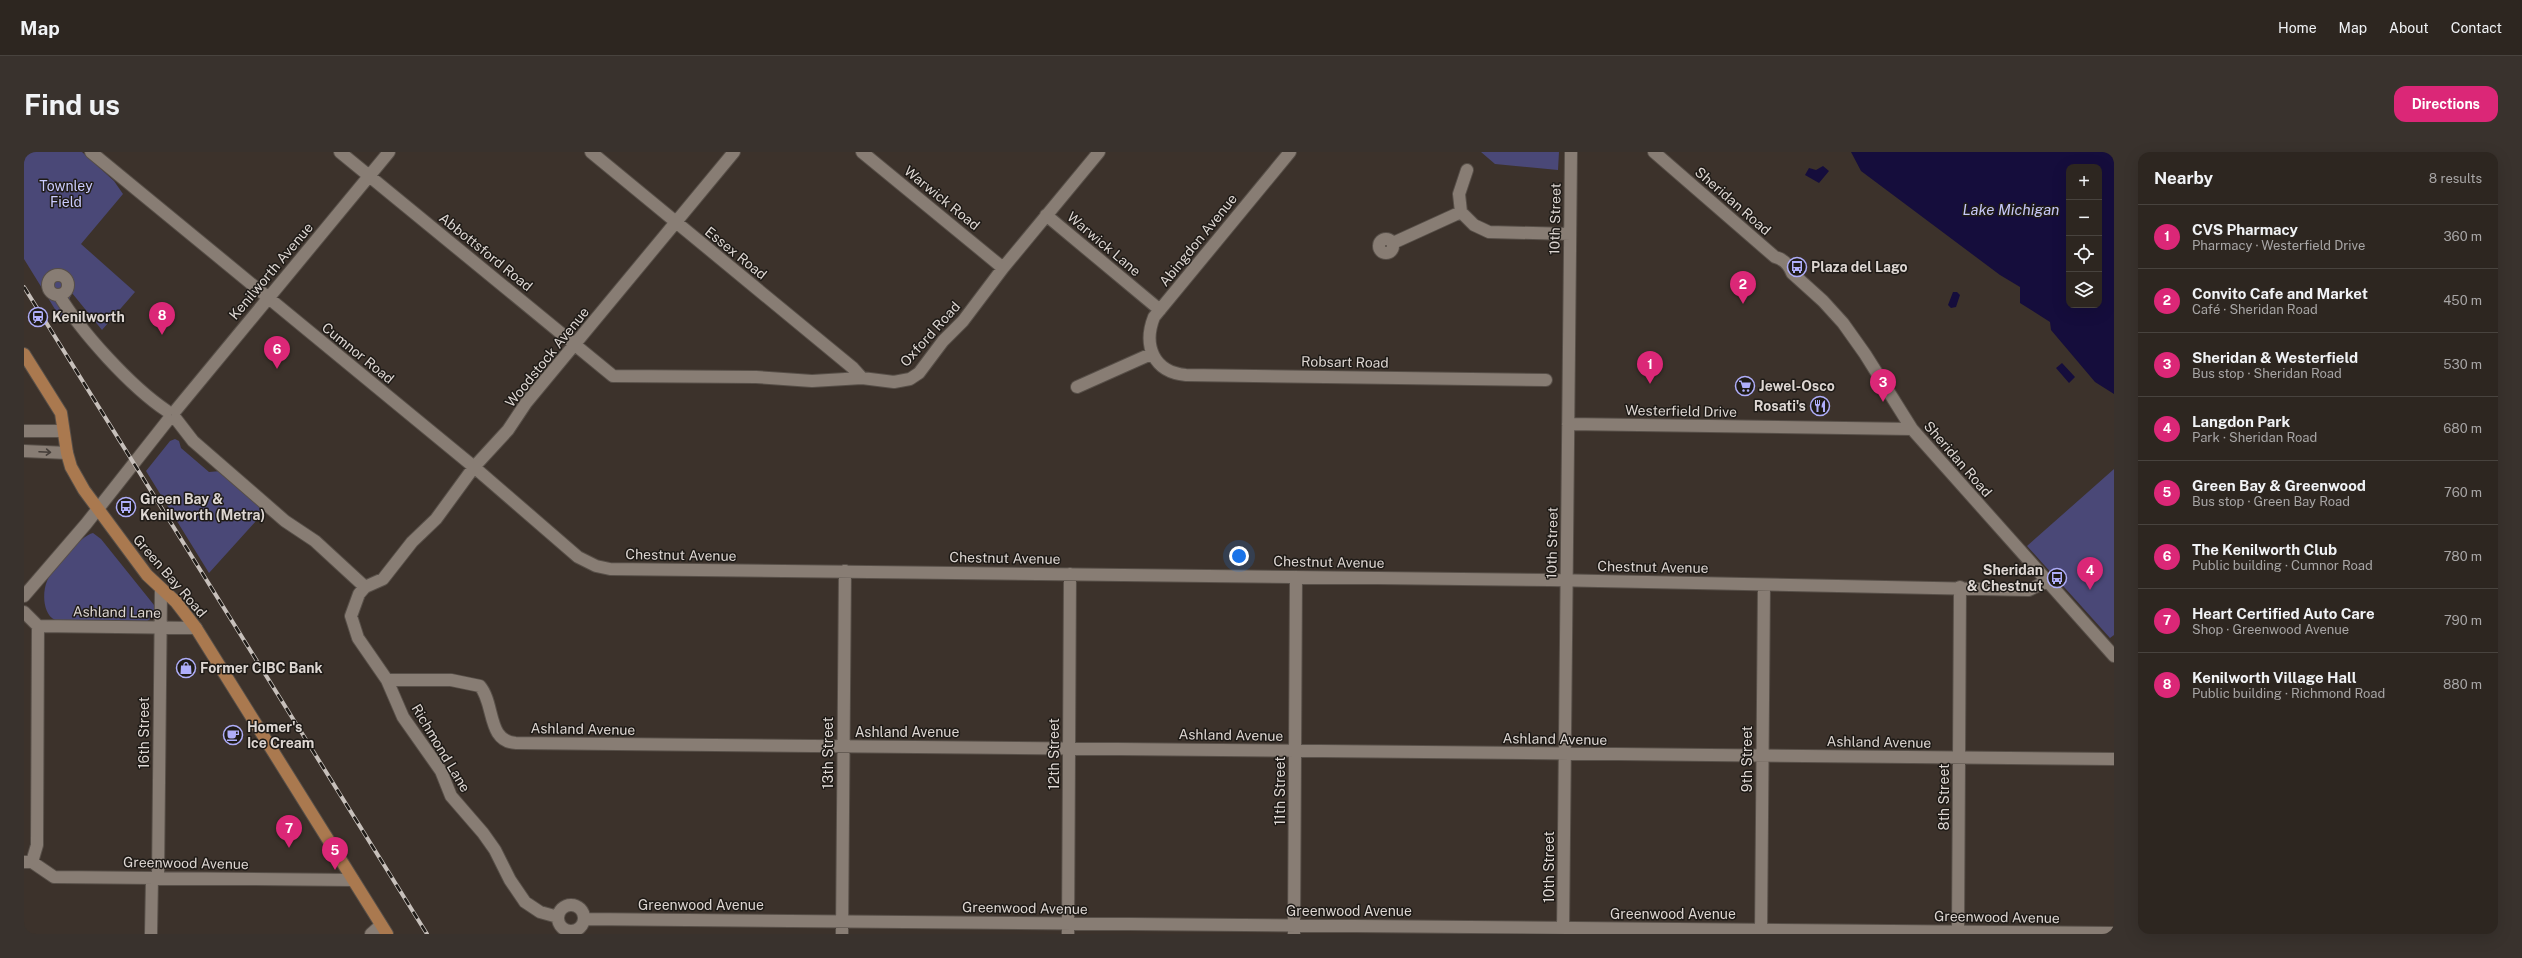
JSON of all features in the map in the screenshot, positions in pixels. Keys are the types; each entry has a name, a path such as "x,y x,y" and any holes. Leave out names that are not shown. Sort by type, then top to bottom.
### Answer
{"main road":[{"name":"Green Bay Road","path":"24,354 61,413 66,453 71,467 97,510 147,575 176,602 196,628 384,929"}],"street":[{"name":"Cumnor Road","path":"92,152 474,467 578,557 596,566 610,569"},
{"name":"Abbottsford Road","path":"340,152 613,376"},
{"name":"Kenilworth Avenue","path":"24,596 97,510 172,415 389,152"},
{"name":"Essex Road","path":"591,152 853,368 862,378"},
{"name":"Woodstock Avenue","path":"365,587 383,579 412,542 436,519 474,467 508,430 526,403 734,152"},
{"name":"Warwick Road","path":"862,152 1003,268"},
{"name":"Oxford Road","path":"613,376 756,377 812,381 862,378 894,382 910,379 919,373 943,341 963,321 1003,268 1099,152"},
{"name":"Abingdon Avenue","path":"1152,354 1150,332 1154,317 1290,152"},
{"name":"10th Street","path":"1564,931 1571,152"},
{"name":"Sheridan Road","path":"1654,152 1775,257 1776,264 1786,272 1792,273 1842,323 1865,354 1912,430 2114,656"},
{"path":"1467,170 1460,187 1461,212 1474,225 1489,232 1570,234"},
{"path":"1393,243 1461,212"},
{"name":"Warwick Lane","path":"1046,215 1160,310"},
{"path":"59,295 69,311 132,383 172,415 193,441 285,521 315,541 365,587"},
{"path":"1077,387 1152,354"},
{"name":"Robsart Road","path":"1152,354 1162,367 1183,375 1546,380"},
{"name":"Westerfield Drive","path":"1568,424 1912,430"},
{"path":"24,431 63,431"},
{"path":"24,451 66,453"},
{"name":"Chestnut Avenue","path":"610,569 1567,580 1764,585 1960,587 2029,590 2047,581"},
{"name":"13th Street","path":"842,934 845,571"},
{"name":"12th Street","path":"1068,929 1070,574"},
{"name":"11th Street","path":"1294,930 1296,577"},
{"name":"9th Street","path":"1761,932 1764,585"},
{"name":"Richmond Lane","path":"365,587 355,602 352,623 358,638 387,680 403,716 441,771 451,796 495,850 510,880 532,908 558,917"},
{"name":"8th Street","path":"1958,933 1960,587"},
{"name":"16th Street","path":"151,934 155,878 161,589"},
{"path":"24,612 38,626 37,845 28,862"},
{"name":"Ashland Lane","path":"38,626 196,628"},
{"name":"Ashland Avenue","path":"387,680 451,680 480,686 487,698 498,734 507,743 1295,750 2114,760"},
{"name":"Greenwood Avenue","path":"28,862 54,877 353,880"},
{"path":"570,905 582,910 584,919 578,930 570,932 562,928 558,917 562,909 570,905"},
{"name":"Greenwood Avenue","path":"584,919 842,921 1068,929 2114,933"},
{"path":"371,934 384,929"}],"green space":[{"name":"Townley Field","path":"24,152 82,152 114,181 123,194 81,244 135,292 102,330 72,293 61,319 24,259"},
{"path":"1481,152 1559,152 1558,170 1495,164"},
{"path":"175,439 179,441 181,448 209,472 221,471 265,511 209,573 146,471 170,441"},
{"path":"2114,469 2114,635 2110,638 2027,546"},
{"path":"93,533 101,539 154,605 153,615 148,621 55,620 48,613 44,597 47,581 74,546"}],"water":[{"name":"Lake Michigan","path":"1851,152 2114,152 2114,394 2095,382 2051,330 2050,322 2020,303 2020,287 2000,275 1861,171"},
{"path":"1823,166 1829,171 1819,183 1805,175 1809,168 1816,170"},
{"path":"1953,292 1957,292 1960,295 1956,307 1951,308 1948,305"},
{"path":"2062,363 2075,377 2069,383 2056,368"}],"railway":[{"path":"24,287 427,934"}],"place":[{"name":"Plaza del Lago","path":"1797,267"},
{"name":"Convito Cafe and Market","path":"1743,304"},
{"name":"Kenilworth","path":"38,317"},
{"name":"Kenilworth Village Hall","path":"162,335"},
{"name":"The Kenilworth Club","path":"277,369"},
{"name":"CVS Pharmacy","path":"1650,384"},
{"name":"Jewel-Osco","path":"1745,386"},
{"name":"Sheridan & Westerfield","path":"1883,402"},
{"name":"Rosati's","path":"1820,406"},
{"name":"Green Bay & Kenilworth (Metra)","path":"126,507"},
{"name":"Sheridan & Chestnut","path":"2057,578"},
{"name":"Langdon Park","path":"2090,590"},
{"name":"Former CIBC Bank","path":"186,668"},
{"name":"Homer's Ice Cream","path":"233,735"},
{"name":"Heart Certified Auto Care","path":"289,848"},
{"name":"Green Bay & Greenwood","path":"335,870"}]}
